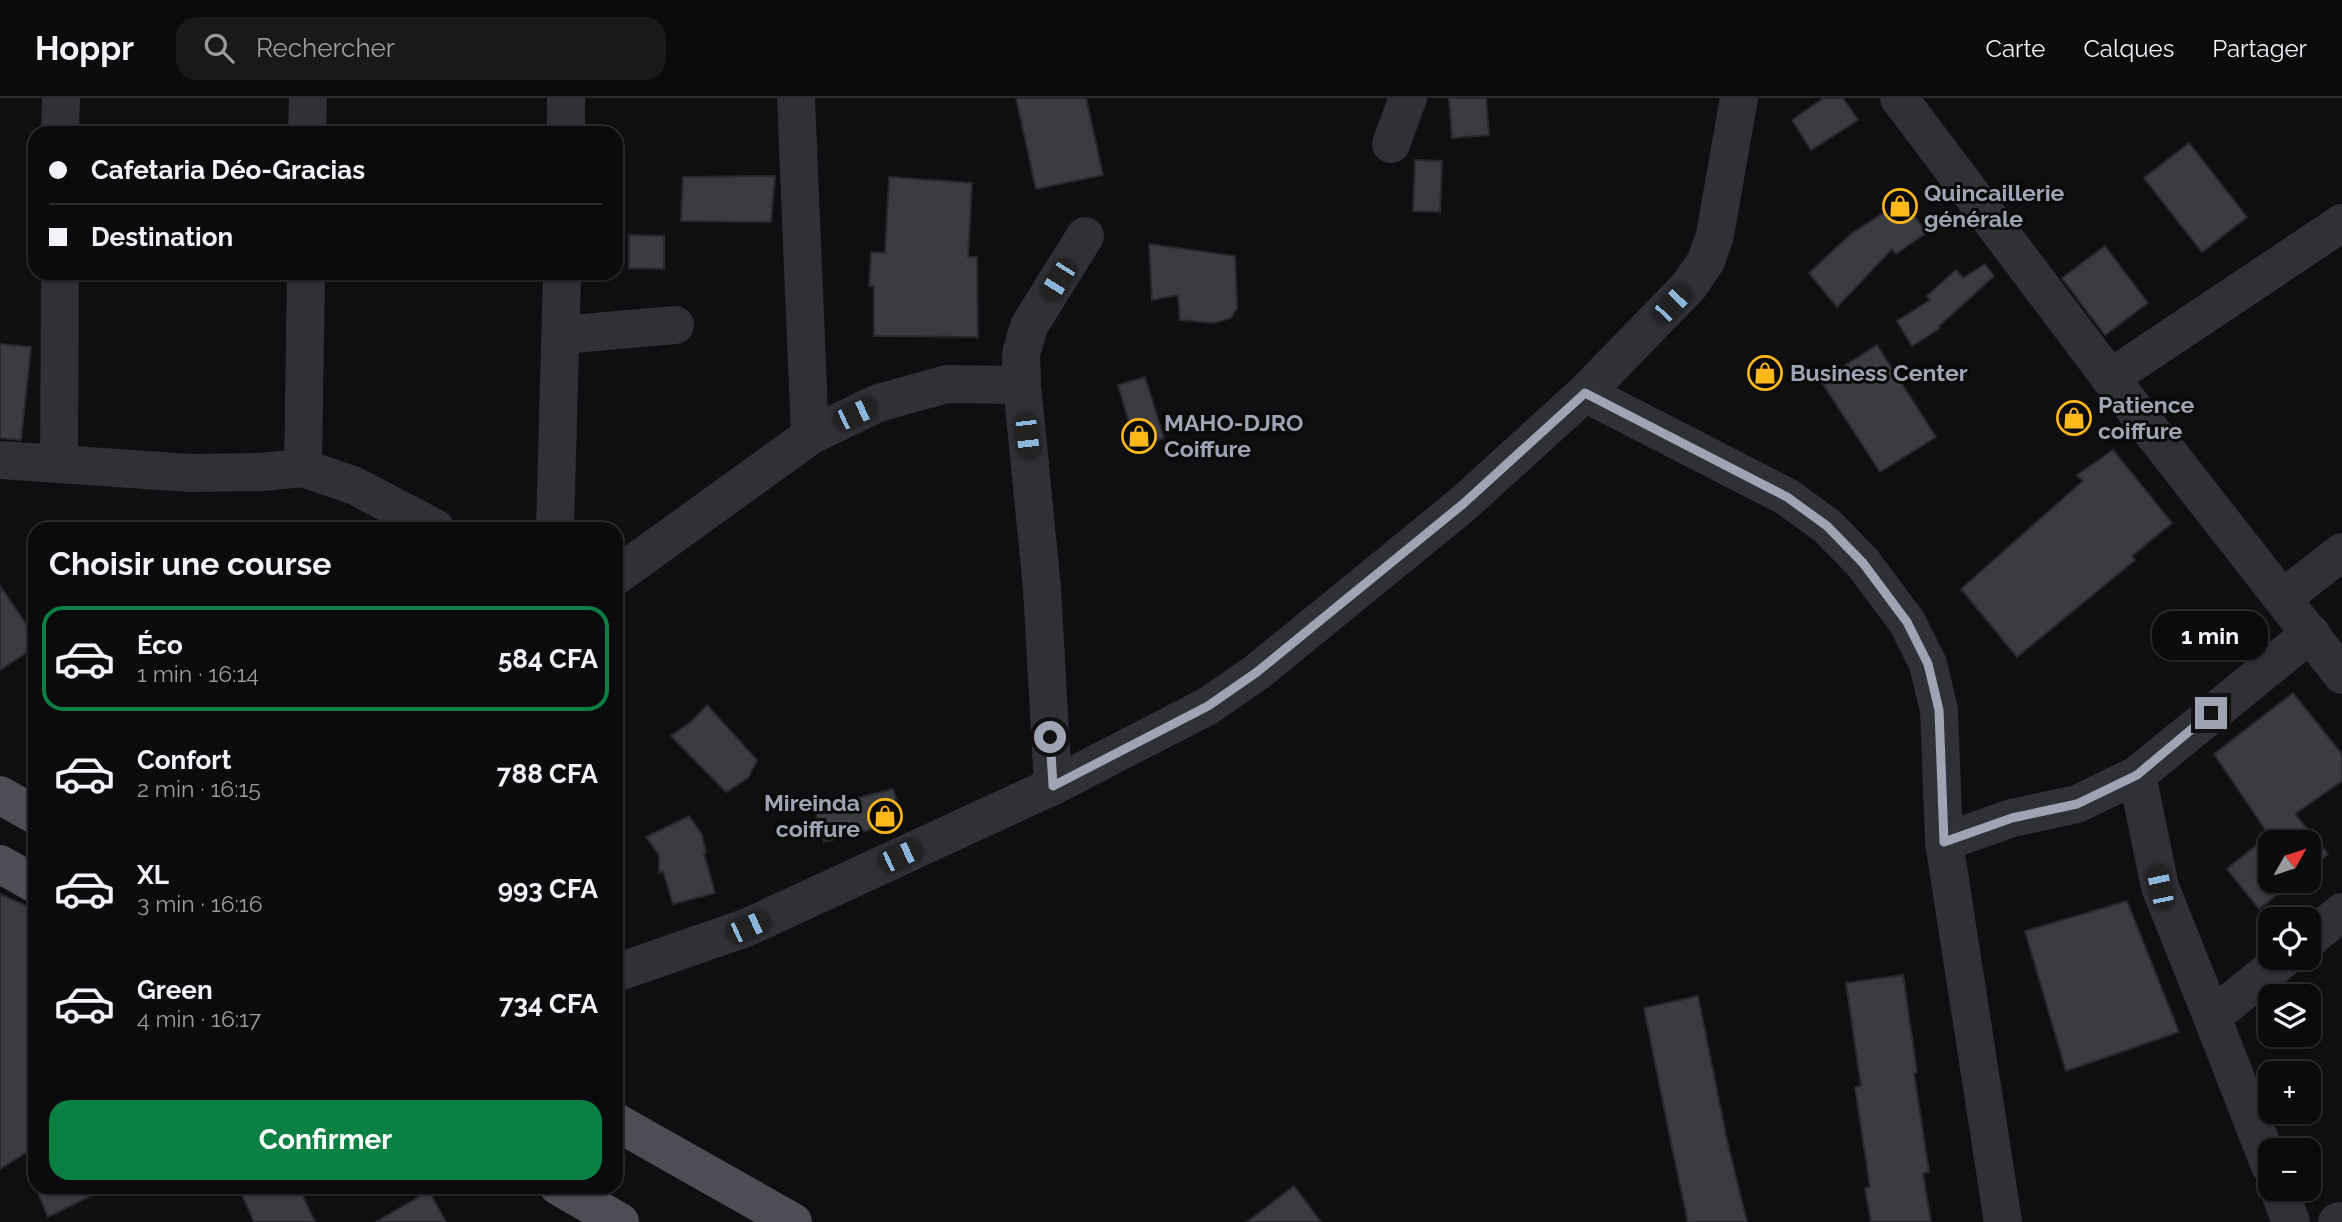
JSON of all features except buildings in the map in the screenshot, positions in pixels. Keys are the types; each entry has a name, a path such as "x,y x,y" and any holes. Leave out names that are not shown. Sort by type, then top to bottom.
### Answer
{"main road":[{"path":"0,795 28,811"},
{"path":"0,864 28,880"},
{"path":"623,1126 793,1222"},
{"path":"569,1194 599,1217"}],"street":[{"path":"60,126 61,98"},
{"path":"307,98 307,126"},
{"path":"566,98 566,126"},
{"path":"796,98 810,436"},
{"path":"1391,144 1408,98"},
{"path":"623,971 748,927 1053,786 1208,706 1257,672 1463,504 1585,393 1689,286 1706,261 1715,235 1739,98"},
{"path":"1903,100 2110,378 2342,675"},
{"path":"2110,378 2342,223"},
{"path":"1053,786 1042,588 1021,354 1029,326 1085,236"},
{"path":"59,463 60,280"},
{"path":"303,468 306,280"},
{"path":"555,522 562,280"},
{"path":"561,335 675,325"},
{"path":"623,571 810,436 878,403 947,384 1022,385"},
{"path":"1585,393 1787,497 1827,526 1863,563 1907,622 1928,664 1939,710 1944,842 2003,1222"},
{"path":"0,460 190,473 261,472 303,468 355,486 424,522"},
{"path":"2283,598 2342,552"},
{"path":"1944,842 2012,818 2077,804 2137,775 2311,633"},
{"path":"2137,775 2160,887 2259,1138"},
{"path":"2321,929 2342,912"},
{"path":"2212,1017 2270,970"},
{"path":"2283,1201 2291,1222"},
{"path":"2337,1222 2342,1221"}],"place":[{"name":"Quincaillerie générale","path":"1900,206"},
{"name":"Business Center","path":"1765,373"},
{"name":"Patience coiffure","path":"2074,418"},
{"name":"MAHO-DJRO Coiffure","path":"1139,436"},
{"name":"Mireinda coiffure","path":"885,816"}],"route":[{"path":"1050,737 1053,786 1208,706 1257,672 1463,504 1585,393 1787,497 1827,526 1863,563 1907,622 1928,664 1939,710 1944,842 2012,818 2077,804 2137,775 2211,713"}]}
